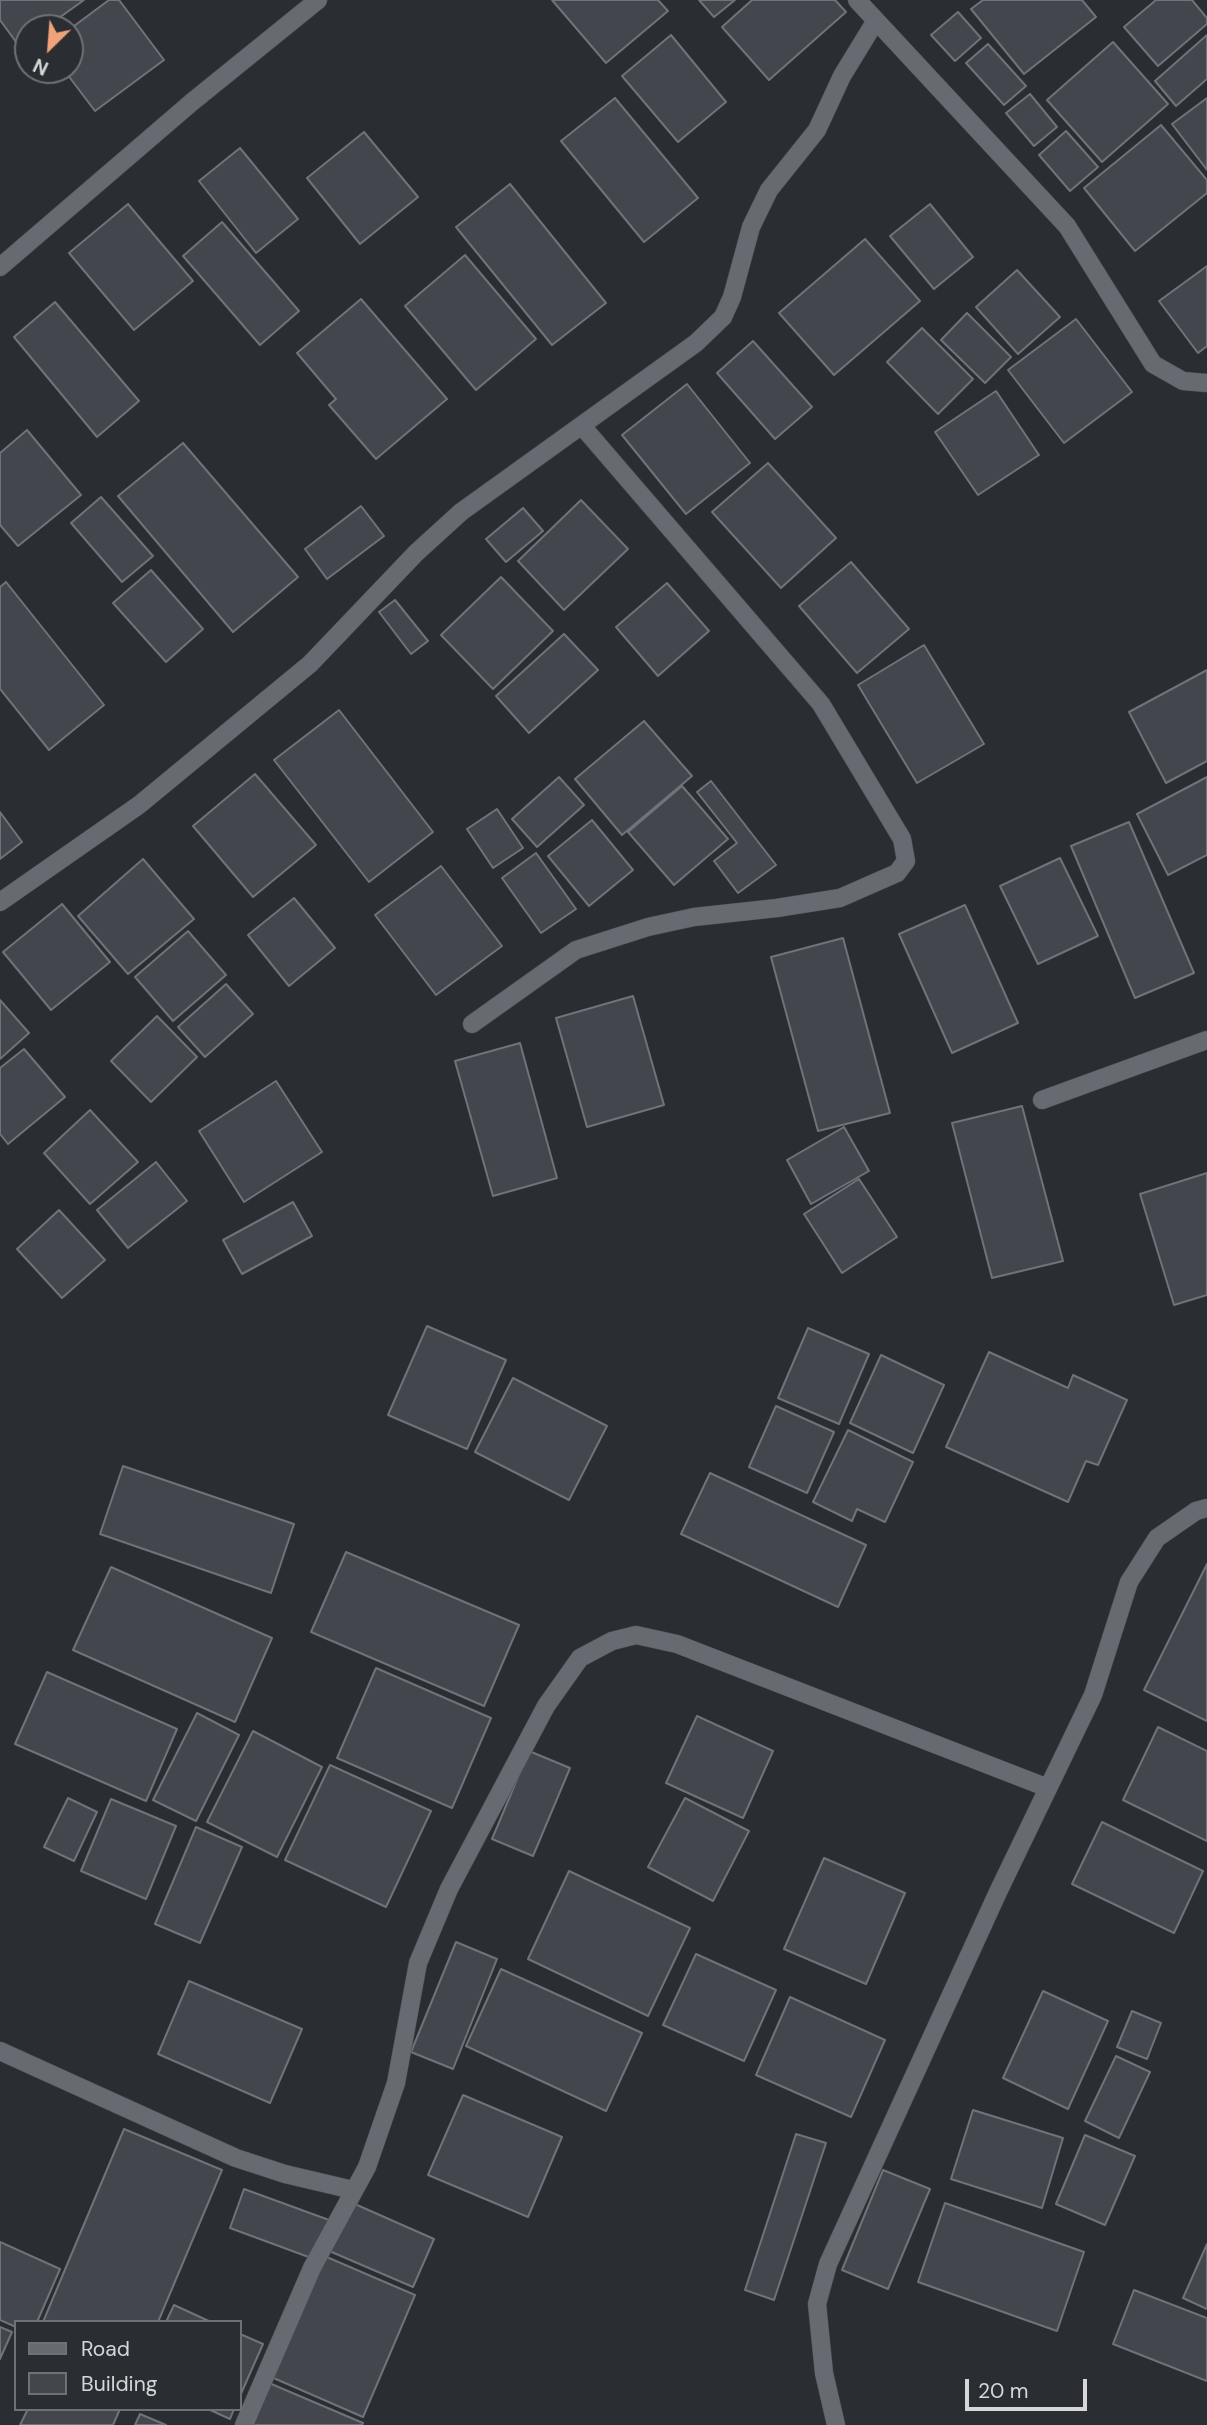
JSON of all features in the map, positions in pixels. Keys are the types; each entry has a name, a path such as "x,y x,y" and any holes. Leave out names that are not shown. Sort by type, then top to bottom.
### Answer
{"street":[{"path":"0,267 192,102 318,0"},
{"path":"857,0 1068,226 1153,364 1182,381 1207,383"},
{"path":"0,902 139,806 310,664 416,553 461,512 696,343 723,317 732,298 751,227 769,190 817,130 842,76 875,22"},
{"path":"472,1024 576,950 648,927 694,917 840,898 897,873 906,861 902,839 821,704 582,426"},
{"path":"1042,1100 1207,1040"},
{"path":"836,2425 824,2373 817,2304 828,2264 1093,1695 1129,1582 1157,1538 1196,1511 1207,1508"},
{"path":"244,2425 312,2268 367,2167 392,2093 418,1962 444,1902 546,1706 580,1658 612,1641 636,1634 677,1644 1048,1788"},
{"path":"0,2051 236,2158 285,2174 353,2190"}],"building":[{"path":"0,0 84,0 64,14 14,14 14,39 0,20"},
{"path":"109,0 119,0 164,60 95,111 75,84 84,84 84,19"},
{"path":"552,0 658,0 668,11 606,63"},
{"path":"699,0 735,0 714,17"},
{"path":"752,0 835,0 846,12 769,80 722,27"},
{"path":"983,0 1082,0 1096,17 1024,74 971,9"},
{"path":"1156,0 1192,0 1207,18 1207,24 1158,66 1124,27"},
{"path":"958,12 981,38 955,61 931,35"},
{"path":"671,35 726,102 678,142 622,76"},
{"path":"1207,35 1207,79 1176,106 1155,81"},
{"path":"1113,42 1168,104 1102,162 1047,100"},
{"path":"988,44 1026,86 1004,105 966,63"},
{"path":"1030,94 1057,127 1034,146 1006,113"},
{"path":"615,98 698,198 644,242 561,141"},
{"path":"1207,98 1207,170 1172,124"},
{"path":"1161,125 1207,180 1207,193 1135,251 1084,188"},
{"path":"1066,131 1098,167 1070,191 1039,155"},
{"path":"364,132 418,197 360,244 307,178"},
{"path":"240,148 298,219 256,253 199,181"},
{"path":"510,184 606,303 552,345 456,227"},
{"path":"128,204 193,281 134,330 69,253"},
{"path":"930,204 973,257 934,289 890,236"},
{"path":"222,222 299,311 260,345 183,256"},
{"path":"865,239 920,301 834,375 779,313"},
{"path":"465,255 536,339 476,390 405,306"},
{"path":"1207,266 1207,346 1198,353 1159,301"},
{"path":"1017,270 1060,317 1018,354 976,307"},
{"path":"361,299 447,399 376,459 329,405 336,399 297,353"},
{"path":"55,302 139,401 97,437 14,337"},
{"path":"967,313 1011,357 985,383 941,340"},
{"path":"1076,319 1132,392 1064,443 1008,370"},
{"path":"922,328 973,379 938,414 887,362"},
{"path":"753,341 812,407 775,439 717,373"},
{"path":"687,384 750,463 686,514 622,435"},
{"path":"996,391 1039,455 978,495 935,432"},
{"path":"27,430 81,495 18,546 0,525 0,453"},
{"path":"183,443 298,577 233,632 118,496"},
{"path":"768,463 836,538 781,588 712,512"},
{"path":"101,497 153,556 122,582 71,523"},
{"path":"581,500 628,549 564,610 518,561"},
{"path":"361,506 384,536 327,579 305,549"},
{"path":"523,508 543,531 506,562 486,539"},
{"path":"851,562 909,629 857,673 799,606"},
{"path":"151,570 203,629 166,662 113,603"},
{"path":"501,577 553,631 493,689 441,635"},
{"path":"6,582 104,705 49,750 0,689 0,587"},
{"path":"667,583 709,631 658,676 616,627"},
{"path":"395,600 428,641 411,654 379,612"},
{"path":"564,634 598,670 529,733 496,696"},
{"path":"924,645 984,744 917,783 858,685"},
{"path":"1207,670 1207,761 1166,783 1129,712"},
{"path":"339,710 433,832 369,882 274,760"},
{"path":"644,721 692,776 622,835 575,779"},
{"path":"255,774 316,845 253,897 193,826"},
{"path":"559,777 584,805 537,847 512,819"},
{"path":"1207,777 1207,855 1168,875 1137,814"},
{"path":"711,781 776,865 738,893 714,861 737,843 697,792"},
{"path":"682,786 728,839 674,885 628,832"},
{"path":"497,809 523,848 493,868 467,829"},
{"path":"0,812 22,842 0,859"},
{"path":"592,820 633,870 589,906 548,856"},
{"path":"1129,822 1194,973 1135,998 1071,846"},
{"path":"536,853 576,909 541,933 502,878"},
{"path":"1060,858 1098,936 1038,964 1000,886"},
{"path":"143,859 194,919 128,974 78,916"},
{"path":"441,866 502,946 436,995 375,915"},
{"path":"294,898 335,948 289,986 248,935"},
{"path":"62,904 110,962 51,1010 3,952"},
{"path":"965,905 1018,1023 952,1053 899,934"},
{"path":"188,931 226,975 173,1021 135,977"},
{"path":"843,938 890,1113 818,1131 771,957"},
{"path":"226,984 253,1014 205,1057 178,1027"},
{"path":"633,996 664,1105 587,1127 556,1018"},
{"path":"0,1000 29,1033 0,1059"},
{"path":"157,1016 197,1057 151,1102 111,1061"},
{"path":"520,1043 557,1178 493,1196 455,1061"},
{"path":"24,1049 65,1097 8,1144 0,1134 0,1068"},
{"path":"276,1081 322,1152 244,1202 199,1131"},
{"path":"1022,1106 1063,1261 992,1278 952,1123"},
{"path":"90,1110 138,1162 90,1204 44,1153"},
{"path":"844,1127 869,1171 811,1204 787,1160"},
{"path":"156,1162 187,1201 128,1248 97,1210"},
{"path":"1207,1173 1207,1295 1174,1305 1140,1194"},
{"path":"859,1179 897,1237 842,1273 804,1214"},
{"path":"293,1202 312,1236 242,1274 223,1240"},
{"path":"59,1210 105,1260 62,1298 17,1249"},
{"path":"427,1326 506,1360 467,1449 388,1415"},
{"path":"808,1328 869,1354 839,1424 778,1398"},
{"path":"989,1352 1068,1388 1073,1375 1127,1400 1098,1465 1086,1461 1068,1502 946,1447"},
{"path":"881,1355 944,1385 913,1453 850,1423"},
{"path":"513,1378 607,1426 569,1500 475,1452"},
{"path":"776,1406 834,1432 807,1493 749,1467"},
{"path":"848,1430 913,1462 885,1522 857,1509 852,1521 813,1502"},
{"path":"123,1466 294,1524 271,1593 100,1534"},
{"path":"710,1473 866,1545 838,1607 681,1534"},
{"path":"346,1552 519,1625 484,1706 311,1632"},
{"path":"1207,1564 1207,1721 1144,1690"},
{"path":"111,1567 272,1638 235,1722 73,1650"},
{"path":"376,1668 491,1718 452,1808 337,1758"},
{"path":"47,1672 177,1729 146,1801 15,1744"},
{"path":"197,1713 239,1735 196,1821 153,1800"},
{"path":"697,1716 773,1751 743,1818 666,1783"},
{"path":"1158,1727 1207,1751 1207,1841 1123,1800"},
{"path":"253,1731 322,1767 277,1857 207,1822"},
{"path":"529,1751 570,1768 533,1856 492,1839"},
{"path":"330,1765 431,1811 386,1907 285,1860"},
{"path":"68,1798 97,1812 74,1861 44,1847"},
{"path":"685,1798 749,1831 713,1901 648,1867"},
{"path":"111,1799 176,1826 146,1899 81,1871"},
{"path":"1102,1822 1203,1871 1174,1933 1072,1884"},
{"path":"196,1827 242,1847 200,1943 155,1924"},
{"path":"824,1858 905,1893 866,1984 784,1949"},
{"path":"569,1871 690,1928 648,2016 528,1959"},
{"path":"456,1942 497,1959 453,2069 411,2052"},
{"path":"696,1954 776,1990 744,2061 663,2025"},
{"path":"501,1969 642,2033 606,2111 466,2046"},
{"path":"189,1981 302,2029 270,2103 158,2054"},
{"path":"1043,1991 1108,2021 1068,2109 1003,2078"},
{"path":"790,1997 885,2040 851,2117 756,2075"},
{"path":"1132,2011 1161,2023 1147,2059 1117,2047"},
{"path":"1116,2056 1150,2072 1119,2138 1085,2121"},
{"path":"463,2095 562,2137 528,2217 428,2175"},
{"path":"973,2110 1063,2138 1042,2208 951,2179"},
{"path":"124,2129 222,2170 159,2320 44,2320"},
{"path":"796,2134 826,2143 774,2300 745,2290"},
{"path":"1085,2135 1135,2156 1105,2225 1056,2204"},
{"path":"883,2170 930,2189 888,2289 842,2270"},
{"path":"244,2189 329,2220 314,2259 230,2228"},
{"path":"348,2201 434,2239 413,2287 327,2250"},
{"path":"945,2203 1084,2252 1057,2331 918,2282"},
{"path":"0,2242 60,2269 38,2320 14,2320 14,2326 0,2320"},
{"path":"1207,2244 1207,2309 1183,2298"},
{"path":"322,2255 415,2295 363,2417 269,2376"},
{"path":"1134,2290 1207,2318 1207,2381 1113,2344"},
{"path":"174,2305 207,2320 167,2320"},
{"path":"0,2327 12,2332 0,2359"},
{"path":"242,2335 263,2344 242,2391"},
{"path":"269,2383 363,2423 251,2425"},
{"path":"27,2411 119,2411 113,2425 20,2425"},
{"path":"212,2411 233,2411 230,2419"},
{"path":"140,2414 166,2425 135,2425"}]}
